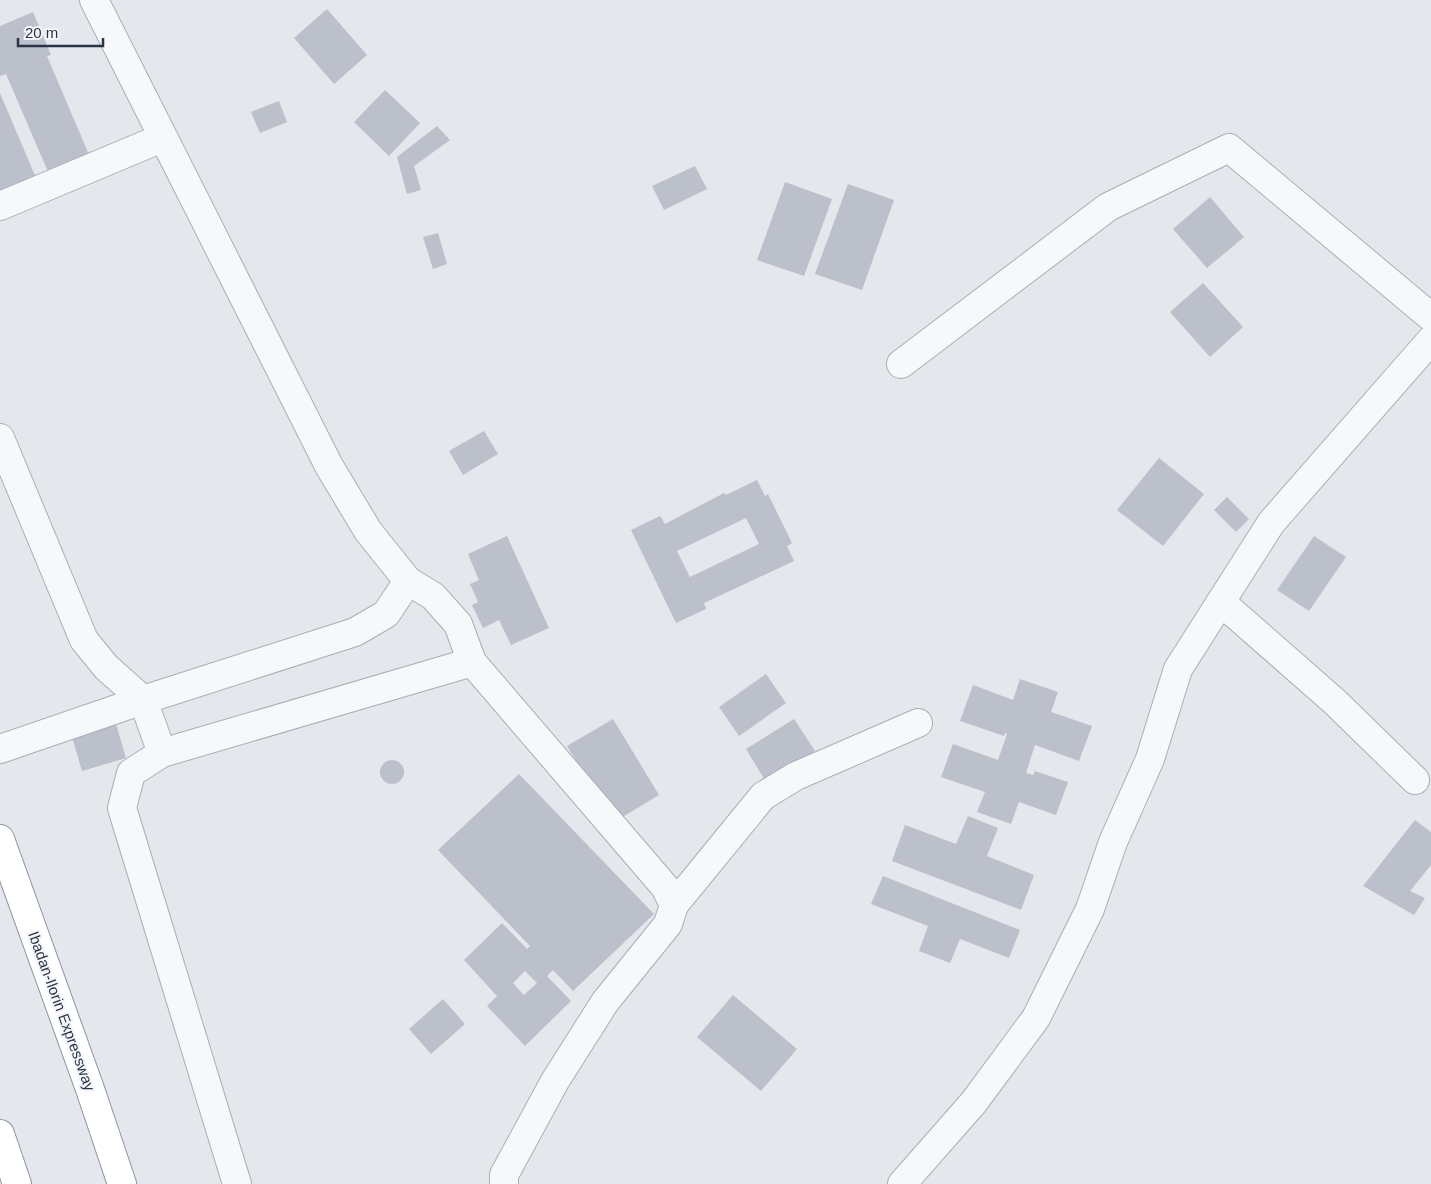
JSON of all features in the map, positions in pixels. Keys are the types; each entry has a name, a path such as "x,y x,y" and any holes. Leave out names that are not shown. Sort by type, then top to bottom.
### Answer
{"highway":[{"name":"Ibadan-Ilorin Expressway","path":"0,839 90,1089 122,1184"},
{"path":"0,1134 17,1184"}],"street":[{"path":"94,0 329,466 368,531 408,581 433,596 458,624 472,662 665,887 674,905"},
{"path":"0,206 162,138"},
{"path":"901,364 1108,207 1229,148 1431,318"},
{"path":"902,1184 974,1102 1036,1018 1090,909 1113,842 1150,759 1178,669 1271,523 1431,340"},
{"path":"0,438 84,640 106,667 143,700 162,753"},
{"path":"0,749 143,700 355,632 386,614 408,581"},
{"path":"1221,602 1335,702 1415,780"},
{"path":"237,1184 122,808 131,773 162,753 472,662"},
{"path":"504,1184 504,1175 555,1081 605,1002 668,924 674,905 763,796 796,776 918,723"}],"building":[{"path":"327,9 367,55 334,84 294,38"},
{"path":"33,12 51,55 47,56 90,157 49,174 6,74 0,76 0,26"},
{"path":"385,90 420,123 389,156 354,122"},
{"path":"0,93 36,178 0,193"},
{"path":"279,101 287,122 260,133 251,112"},
{"path":"437,126 450,140 414,166 421,190 407,194 397,157"},
{"path":"695,166 707,189 664,210 652,186"},
{"path":"785,182 832,199 804,276 757,260"},
{"path":"848,184 894,200 862,290 815,274"},
{"path":"1210,197 1244,237 1207,268 1173,229"},
{"path":"438,233 447,264 433,269 423,237"},
{"path":"1203,283 1243,327 1210,357 1170,312"},
{"path":"484,431 498,454 463,475 449,451"},
{"path":"1159,458 1204,494 1163,546 1117,510"},
{"path":"757,480 765,496 768,494 792,543 787,546 794,561 704,603 706,609 676,623 631,530 660,516 665,524 724,493 726,495","holes":["746,518 759,544 690,577 677,551"]},
{"path":"1227,497 1249,519 1236,532 1214,510"},
{"path":"507,536 549,628 511,645 499,620 483,628 472,605 478,602 470,584 479,580 468,554"},
{"path":"1314,536 1346,557 1309,611 1277,590"},
{"path":"766,674 786,703 739,736 719,707"},
{"path":"1020,679 1058,692 1051,712 1092,726 1079,761 1035,745 1026,773 1033,775 1035,771 1068,782 1056,815 1019,802 1011,824 977,812 985,792 941,777 953,744 998,760 1007,734 1005,733 1004,736 960,721 973,685 1013,700"},
{"path":"613,719 659,795 614,822 567,746"},
{"path":"794,719 815,751 766,782 746,749"},
{"path":"116,724 126,758 82,771 72,737"},
{"path":"392,760 400,764 404,772 400,780 392,784 384,780 380,772 384,764"},
{"path":"519,774 654,914 573,991 553,970 547,976 571,1001 525,1046 487,1006 497,996 464,960 502,923 527,949 530,946 438,850","holes":["525,971 537,983 524,995 513,983"]},
{"path":"968,816 998,828 987,856 1034,875 1021,910 892,861 905,825 956,844"},
{"path":"1415,820 1431,832 1431,865 1410,891 1425,898 1414,915 1363,886"},
{"path":"883,876 1020,930 1009,958 960,939 950,963 919,951 928,926 871,904"},
{"path":"733,995 797,1049 761,1091 697,1037"},
{"path":"443,999 465,1024 431,1054 409,1029"}]}
